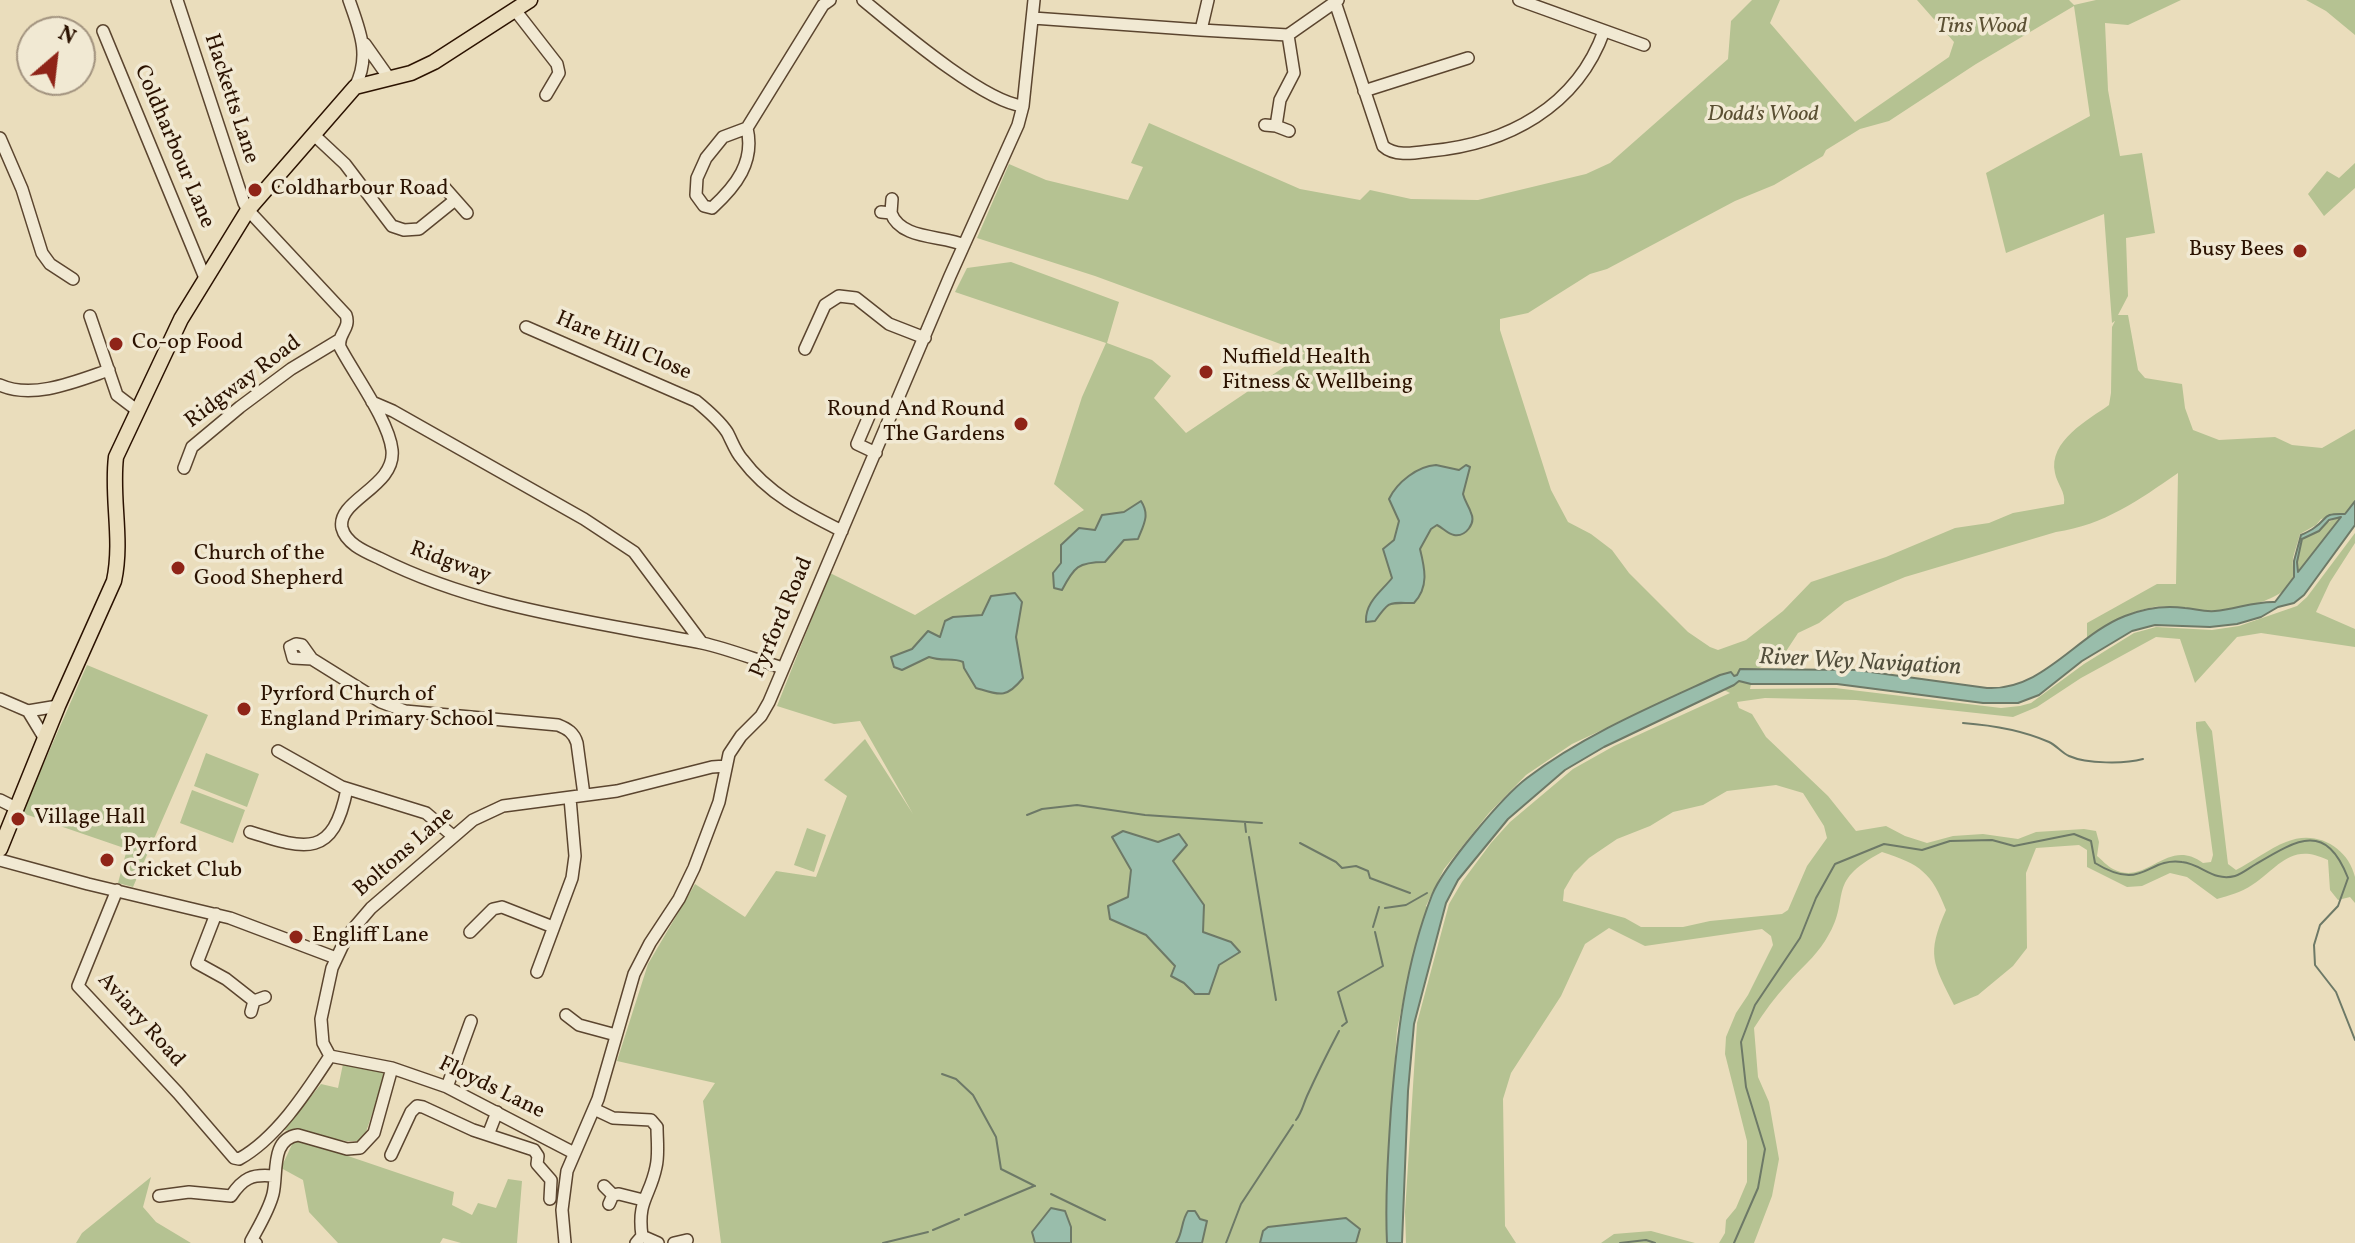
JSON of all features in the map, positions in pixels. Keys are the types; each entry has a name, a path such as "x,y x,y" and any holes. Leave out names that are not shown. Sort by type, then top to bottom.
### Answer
{"main road":[{"path":"0,849 58,706 114,581 119,548 114,475 116,457 181,319 205,278 248,210 355,87 411,73 434,62 530,0"}],"street":[{"name":"Hacketts Lane","path":"177,0 248,210"},
{"path":"349,0 364,44 365,60 355,87"},
{"path":"863,0 931,55 1003,101 1023,106"},
{"name":"Pyrford Road","path":"565,1243 561,1221 562,1199 574,1153 594,1109 641,958 679,899 694,868 719,802 729,754 761,716 1018,125 1023,106 1034,0"},
{"path":"1201,30 1208,0"},
{"path":"1519,0 1644,46"},
{"path":"1033,18 1288,35 1336,1 1383,146 1389,151 1434,151 1481,142 1524,125 1563,96 1585,71 1604,31"},
{"path":"747,128 750,153 742,174 712,208 704,206 696,195 697,178 706,158 723,137 747,128 825,2"},
{"path":"515,10 557,64 559,73 546,95"},
{"name":"Coldharbour Lane","path":"103,31 205,278"},
{"path":"1288,35 1294,73 1270,126 1289,131"},
{"path":"364,44 389,78"},
{"path":"1364,91 1468,58"},
{"path":"314,135 345,164 392,226 404,230 419,229 455,200"},
{"path":"0,138 22,189 42,253 50,264 73,279"},
{"path":"444,187 467,213"},
{"path":"892,199 886,212 897,222 922,235 951,239 964,245"},
{"name":"Ridgway","path":"248,210 344,312 348,326 339,340 341,350 372,402 391,443 392,457 379,482 344,515 342,527 353,543 402,569 474,596 564,619 702,643 783,668"},
{"path":"806,354 825,305 839,296 856,298 889,324 925,338"},
{"path":"90,316 117,395 138,411"},
{"name":"Hare Hill Close","path":"526,327 696,401 718,421 740,458 770,489 787,502 842,531"},
{"name":"Ridgway Road","path":"184,468 192,447 228,417 291,369 339,340"},
{"path":"0,385 12,391 57,387 109,370"},
{"path":"372,402 584,519 634,552 702,643"},
{"path":"872,409 857,444 876,453"},
{"path":"312,659 381,702 405,711 566,728 575,736 577,743 584,795"},
{"path":"0,699 28,711 58,706"},
{"path":"28,711 45,739"},
{"path":"285,752 347,789 426,813 453,836"},
{"name":"Boltons Lane","path":"335,1058 323,1043 321,1019 336,958 347,936 359,919 473,820 503,806 617,791 726,766"},
{"path":"257,832 301,846 319,842 340,820 347,789"},
{"path":"537,972 572,878 575,856 570,798"},
{"path":"0,800 16,808"},
{"path":"0,860 216,914 336,958"},
{"name":"Aviary Road","path":"117,890 78,986 234,1158 239,1159 257,1147 335,1058"},
{"path":"470,932 493,909 502,907 553,927"},
{"path":"216,914 197,963 226,979 257,1003"},
{"path":"566,1015 579,1025 616,1035"},
{"path":"447,1087 471,1021"},
{"name":"Floyds Lane","path":"335,1058 392,1068 447,1087 574,1153"},
{"path":"256,1243 251,1241 273,1193 273,1176 283,1142 290,1136 298,1135 347,1149 360,1148 374,1133 392,1068"},
{"path":"391,1155 411,1112 417,1106 536,1152 537,1164 551,1180 550,1199"},
{"path":"594,1109 613,1118 651,1120 655,1123 657,1165 643,1200 639,1240 658,1243"},
{"path":"488,1135 497,1112"},
{"path":"159,1196 189,1192 231,1196 241,1181 250,1176 273,1176"},
{"path":"604,1186 611,1200 619,1194 643,1200"}],"green space":[{"path":"1752,0 1780,0 1770,23 1855,122 1949,57 1954,42 1917,0 2069,0 2074,5 2096,0 2181,0 2128,25 2105,23 2108,90 2120,156 2142,153 2155,233 2126,238 2128,296 2118,315 2128,315 2138,370 2145,378 2182,384 2185,408 2193,430 2219,440 2275,437 2292,445 2322,448 2355,429 2355,501 2345,514 2321,519 2300,534 2293,558 2293,577 2288,586 2268,600 2240,607 2204,611 2167,607 2145,609 2119,619 2087,639 2087,623 2157,584 2176,584 2178,473 2135,502 2090,524 1905,577 1845,602 1819,623 1798,633 1781,659 1759,668 1740,669 1738,675 1734,676 1731,672 1720,675 1572,744 1526,775 1489,813 1444,869 1426,906 1428,908 1411,962 1397,1030 1389,1143 1387,1243 1356,1243 1360,1229 1263,1231 1260,1243 721,1243 703,1101 715,1083 617,1061 648,964 695,884 745,917 776,871 816,877 847,796 824,780 865,739 913,814 860,721 834,724 777,706 830,573 915,615 1084,510 1054,484 1082,397 1106,343 955,292 967,268 1011,262 1119,302 1107,343 1152,360 1171,376 1154,398 1186,433 1305,353 1095,276 977,238 1009,164 1046,180 1128,200 1143,167 1131,163 1149,123 1300,189 1360,200 1370,190 1411,199 1478,200 1586,174 1610,163 1728,59 1731,21","holes":["2074,6 2090,116 1986,173 2006,253 2104,214 2112,323 2115,321 2112,327 2111,393 2109,405 2063,441 2058,451 2054,462 2055,473 2064,504 2013,513 1989,523 1955,528 1886,557 1811,582 1783,611 1746,640 1718,650 1688,632 1629,573 1612,550 1568,522 1551,490 1500,330 1500,319 1528,313 1590,274 1607,269 1735,201 1774,185 1823,156 1826,150 1860,129 1889,121 1976,64"]},
{"path":"2306,0 2355,0 2355,35 2326,11"},
{"path":"2355,163 2355,188 2324,216 2308,194 2327,171 2339,178"},
{"path":"2341,517 2298,572 2302,539"},
{"path":"2355,533 2355,543 2330,582 2316,612 2355,629 2355,647 2261,633 2237,637 2195,683 2180,639 2156,637 2081,678 2037,707 2013,717 1856,700 1765,698 1737,702 1739,708 1752,714 1766,737 1828,796 1856,831 1886,826 1927,843 1953,836 1983,834 2018,839 2036,832 2084,829 2096,831 2099,842 2097,856 2111,868 2125,873 2136,872 2179,855 2190,856 2203,863 2211,862 2213,855 2196,728 2196,722 2205,721 2212,731 2228,864 2236,870 2286,842 2319,839 2338,849 2351,866 2355,877 2355,903 2350,897 2338,900 2330,890 2328,860 2315,855 2295,855 2248,887 2217,899 2187,877 2170,873 2142,886 2127,887 2087,867 2087,850 2079,845 2036,848 2026,873 2027,948 2013,966 1978,995 1954,1005 1935,959 1936,938 1946,910 1941,897 1923,872 1906,861 1882,852 1852,873 1845,883 1838,913 1825,941 1754,1028 1758,1077 1769,1102 1779,1159 1772,1196 1754,1243 1719,1243 1725,1233 1726,1220 1736,1208 1747,1182 1747,1141 1725,1054 1726,1037 1773,945 1771,936 1762,929 1645,946 1609,928 1585,944 1561,996 1511,1073 1503,1099 1505,1226 1516,1243 1406,1243 1405,1212 1417,1023 1449,904 1491,843 1510,822 1573,769 1614,746 1730,693 1724,690 1739,680 1751,684 1750,689 1835,688 2001,708 2020,706 2031,703 2084,664 2134,633 2156,627 2212,630 2239,626 2297,606","holes":["1776,785 1803,793 1824,826 1827,838 1807,866 1788,910 1782,914 1710,921 1683,927 1641,927 1625,918 1563,901 1564,890 1574,873 1589,858 1617,839 1650,826 1673,812 1703,805 1727,791"]},
{"path":"87,665 208,715 133,887 118,883 127,849 22,813"},
{"path":"206,753 259,774 247,807 194,786"},
{"path":"192,790 245,810 233,843 180,823"},
{"path":"807,828 826,835 814,872 794,865"},
{"path":"343,1064 386,1072 363,1141 284,1130 321,1084 338,1088"},
{"path":"295,1138 454,1192 452,1205 472,1215 478,1203 496,1208 508,1179 522,1181 517,1243 461,1243 443,1238 440,1243 338,1243 309,1212 303,1180 281,1168"},
{"path":"151,1177 143,1207 156,1222 191,1243 76,1243 82,1233"},
{"path":"1651,1231 1695,1243 1601,1243 1614,1234"}],"shaded area":[{"path":"1436,465 1459,470 1466,465 1470,467 1463,494 1472,517 1471,525 1466,532 1458,535 1437,525 1431,529 1420,549 1424,578 1419,597 1414,603 1390,604 1375,621 1366,622 1371,603 1392,578 1383,549 1394,540 1399,521 1389,499 1409,476 1422,468"},
{"path":"1141,501 1146,515 1138,539 1124,540 1105,562 1078,567 1062,590 1054,588 1053,573 1061,563 1061,545 1079,528 1095,530 1102,515 1124,512"},
{"path":"2355,501 2355,525 2304,595 2294,603 2237,624 2210,627 2155,625 2132,631 2082,661 2039,695 2018,703 1983,703 1837,684 1751,684 1739,681 1604,747 1565,770 1508,819 1458,880 1446,903 1414,1024 1402,1243 1387,1243 1388,1160 1396,1054 1415,947 1432,895 1448,867 1489,816 1527,778 1621,721 1720,675 1731,672 1737,675 1740,669 1856,670 1987,688 2007,687 2042,672 2107,625 2132,613 2170,607 2215,611 2275,602 2294,577 2294,561 2301,535 2329,515 2345,514","holes":["2341,517 2298,572 2302,539 2319,531 2329,520"]},
{"path":"1015,593 1022,602 1016,637 1023,678 1012,689 1002,694 976,688 963,662 959,661 929,657 902,670 894,667 891,657 912,649 928,631 940,637 945,621 953,617 982,615 991,596"},
{"path":"1123,831 1158,842 1179,834 1187,845 1173,861 1204,905 1203,932 1231,942 1240,952 1219,965 1209,994 1195,994 1171,976 1175,966 1146,935 1110,919 1108,906 1128,897 1131,870 1112,837"},
{"path":"1051,1208 1065,1211 1071,1227 1071,1243 1035,1243 1032,1232"},
{"path":"1188,1211 1195,1211 1200,1219 1207,1221 1202,1243 1176,1243"},
{"path":"1346,1218 1360,1229 1356,1243 1260,1243 1263,1231 1268,1227"}],"waterway":[{"path":"1963,723 2029,735 2052,743 2069,756 2086,761 2143,759"},
{"path":"1027,815 1042,809 1077,805 1145,815 1262,823"},
{"path":"1245,823 1246,832"},
{"path":"1734,1243 1758,1188 1765,1149 1746,1087 1741,1042 1755,1005 1800,938 1816,898 1835,864 1884,844 1922,850 1950,841 1992,840 2014,846 2074,834 2091,841 2095,863 2124,875 2135,875 2160,864 2182,862 2227,877 2240,874 2298,843 2320,842 2339,860 2348,878 2338,906 2320,925 2314,945 2315,965 2336,992 2355,1040"},
{"path":"1249,837 1276,1000"},
{"path":"1300,843 1342,868 1356,866 1368,871 1370,878 1410,893"},
{"path":"1385,908 1406,905 1427,893"},
{"path":"1373,927 1379,907"},
{"path":"1342,1026 1347,1022 1338,992 1383,966 1375,932"},
{"path":"1296,1120 1339,1031"},
{"path":"942,1074 956,1079 973,1095 996,1137 1001,1169 1035,1186"},
{"path":"1226,1243 1241,1204 1293,1125"},
{"path":"965,1215 1034,1186"},
{"path":"1051,1194 1105,1220"},
{"path":"933,1230 959,1219"},
{"path":"883,1243 928,1232"},
{"path":"1620,1243 1646,1240 1655,1243"}],"place":[{"name":"Coldharbour Road","path":"255,190"},
{"name":"Busy Bees","path":"2300,251"},
{"name":"Co-op Food","path":"116,344"},
{"name":"Nuffield Health Fitness & Wellbeing","path":"1206,372"},
{"name":"Round And Round The Gardens","path":"1021,424"},
{"name":"Church of the Good Shepherd","path":"178,568"},
{"name":"Pyrford Church of England Primary School","path":"244,709"},
{"name":"Village Hall","path":"18,819"},
{"name":"Pyrford Cricket Club","path":"107,860"},
{"name":"Engliff Lane","path":"296,937"}],"park label":[{"name":"Tins Wood","path":"1982,28"},
{"name":"Dodd's Wood","path":"1763,116"}],"water label":[{"name":"River Wey Navigation","path":"1860,664"}]}
